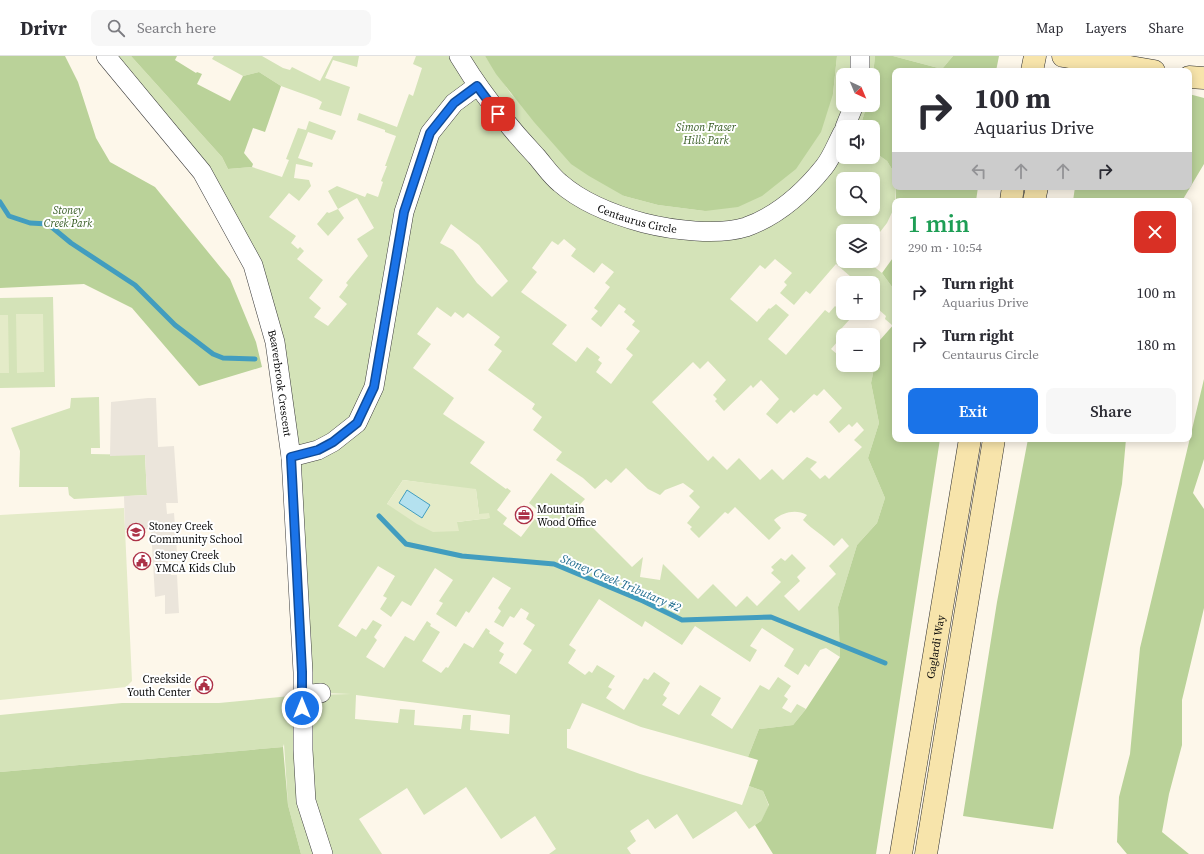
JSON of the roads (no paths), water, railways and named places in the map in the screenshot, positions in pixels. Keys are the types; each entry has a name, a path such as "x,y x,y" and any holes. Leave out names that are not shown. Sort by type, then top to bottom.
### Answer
{"main road":[{"path":"1033,68 1035,56"},
{"path":"1059,68 1062,56 1119,68"},
{"path":"1192,77 1204,78"},
{"name":"Gaglardi Way","path":"901,854 970,442"},
{"path":"926,854 994,442"}],"street":[{"name":"Beaverbrook Crescent","path":"106,56 202,172 253,265 276,342 291,457 302,672 303,750 307,805 323,854"},
{"name":"Centaurus Circle","path":"459,56 477,86 506,124 560,183 590,204 620,217 655,226 705,232 745,227 770,214 802,192 825,166 836,145"},
{"path":"860,56 860,68"},
{"path":"291,457 318,450 333,442 357,423 374,387 404,212 430,133 454,103 477,86"},
{"path":"302,695 321,693"}],"water":[{"path":"407,490 430,505 422,518 399,503"}],"waterway":[{"name":"Stoney Creek Tributary #2","path":"0,202 9,216 30,223 48,224 71,243 135,285 175,325 213,354 223,358 255,359"},
{"name":"Stoney Creek Tributary #2","path":"379,516 406,544 462,556 554,564 643,601 682,620 771,617 885,663"}],"place":[{"name":"Mountain Wood Office","path":"524,515"},
{"name":"Stoney Creek Community School","path":"136,532"},
{"name":"Stoney Creek YMCA Kids Club","path":"142,561"},
{"name":"Creekside Youth Center","path":"204,685"}],"park label":[{"name":"Simon Fraser Hills Park","path":"706,133"},
{"name":"Stoney Creek Park","path":"68,216"}]}
